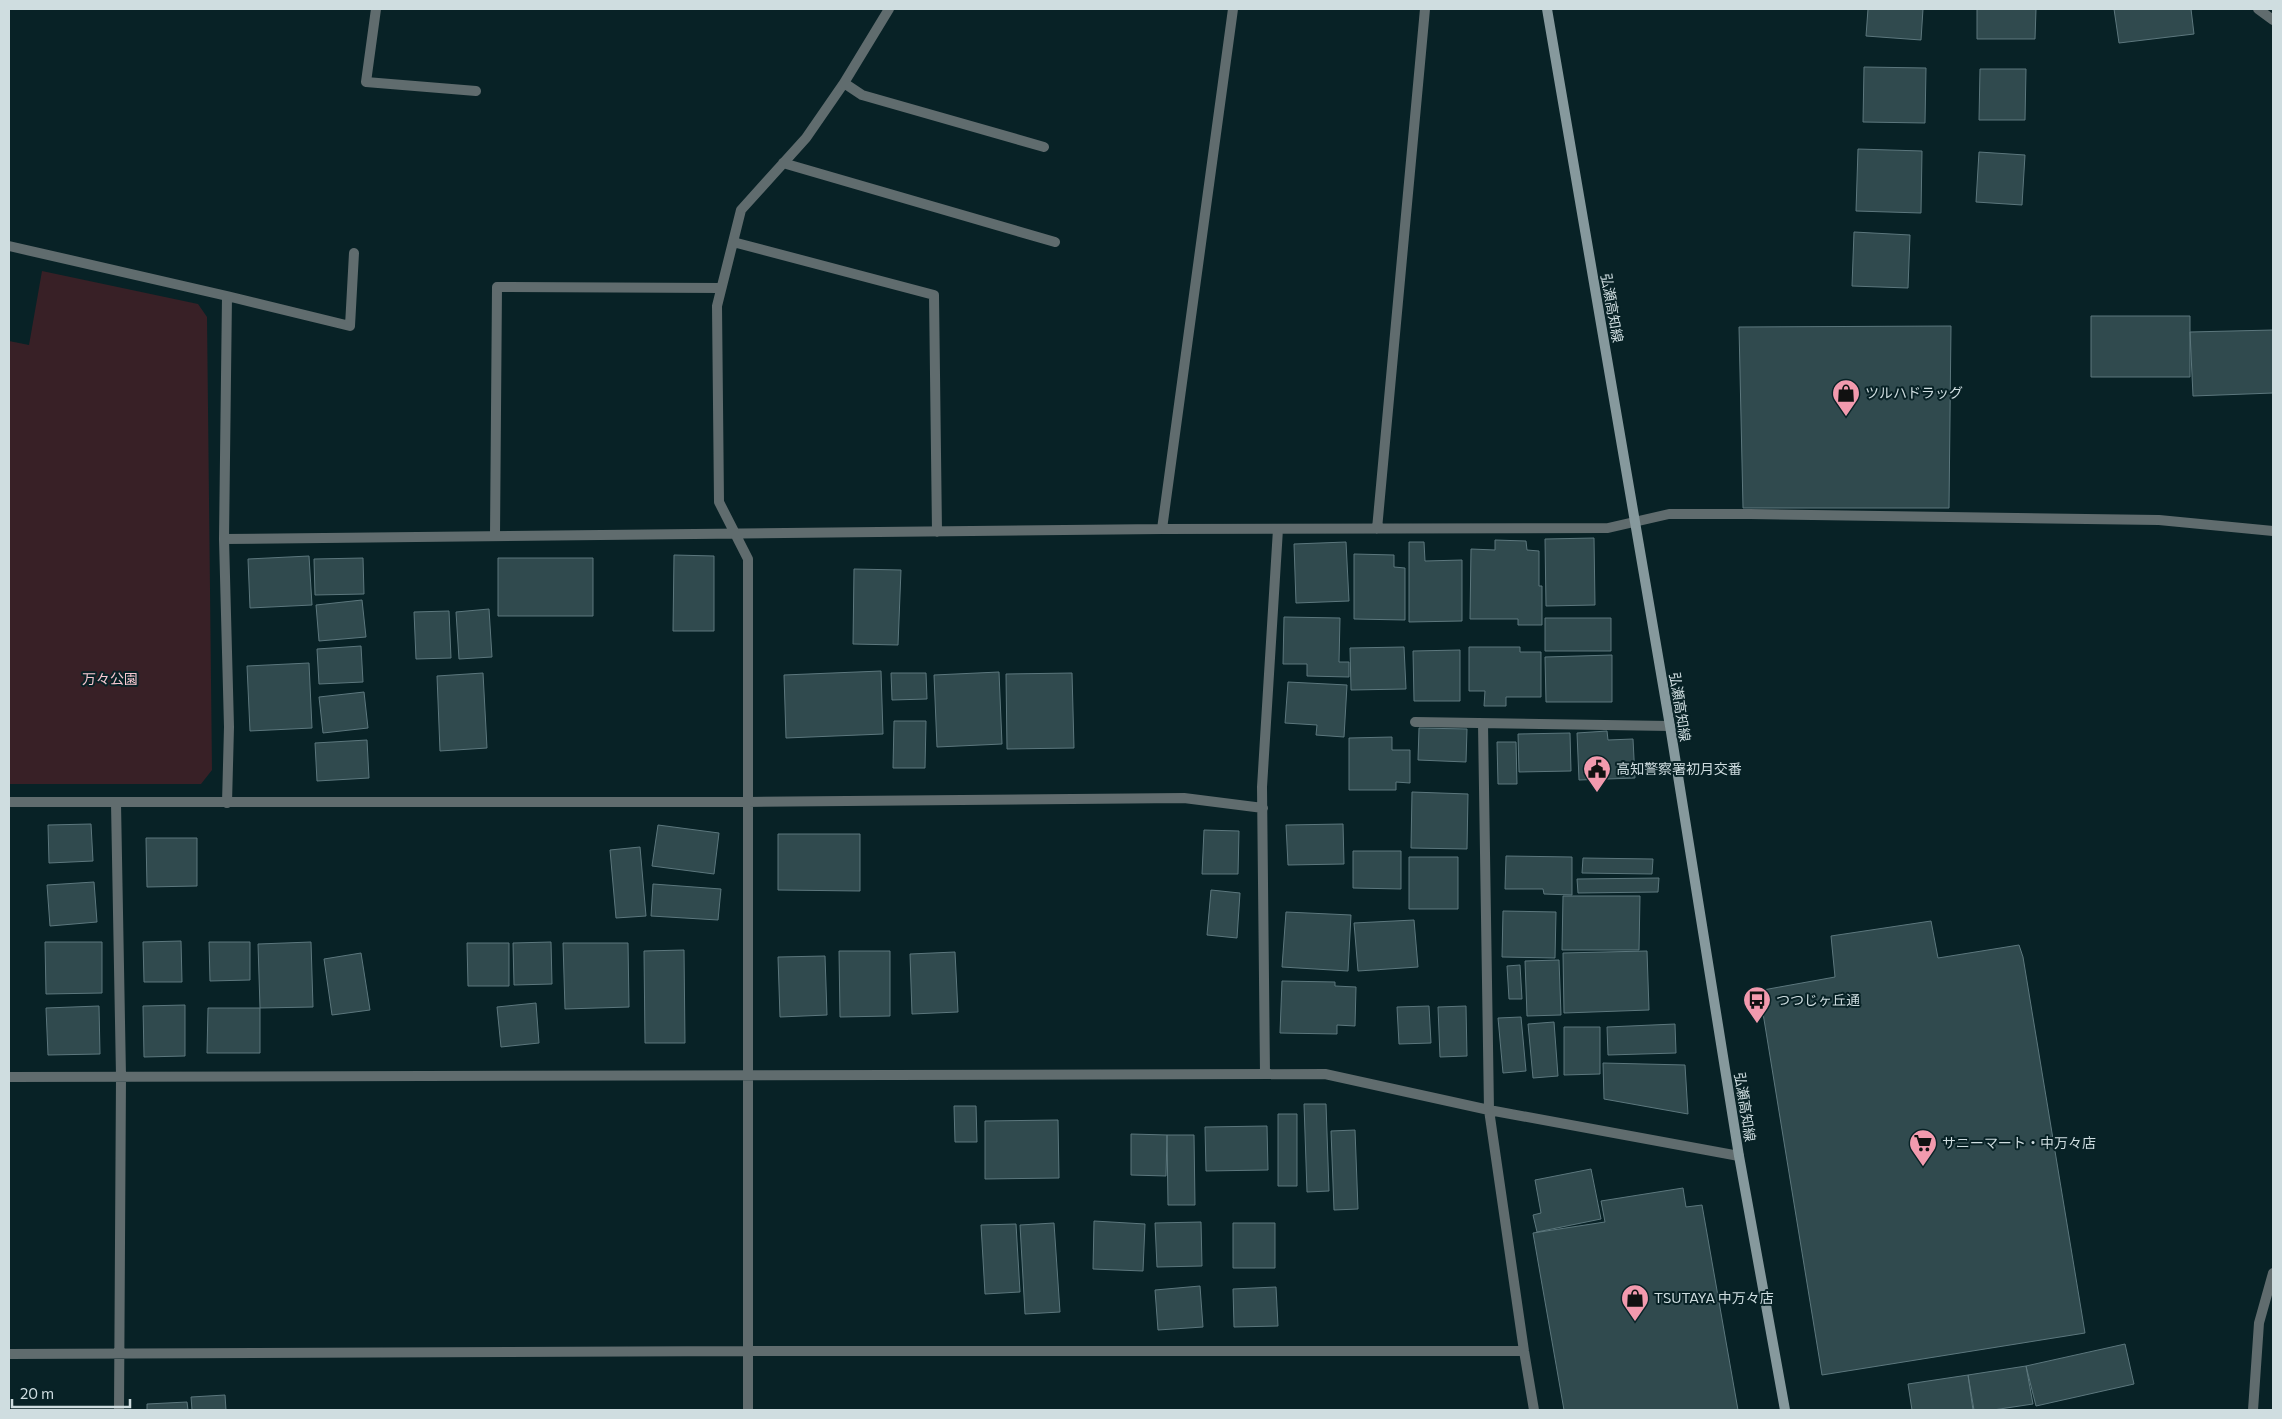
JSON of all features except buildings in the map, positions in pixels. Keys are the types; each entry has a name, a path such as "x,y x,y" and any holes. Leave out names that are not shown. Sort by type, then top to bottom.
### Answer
{"main road":[{"name":"弘瀬高知線","path":"1547,9 1670,726 1739,1156 1785,1410"}],"street":[{"path":"376,9 366,82 476,91"},
{"path":"748,1410 748,558 719,502 717,306 741,210 806,138 844,83 889,9"},
{"path":"1162,529 1234,9"},
{"path":"1377,529 1425,9"},
{"path":"2258,9 2273,20"},
{"path":"844,83 862,95 1044,147"},
{"path":"783,163 1055,242"},
{"path":"733,242 934,295 937,532"},
{"path":"9,246 350,326 354,253"},
{"path":"495,536 497,287 721,288"},
{"path":"227,296 224,539 229,727 227,803"},
{"path":"224,539 1162,529 1608,528 1669,514 2012,516 2159,520 2273,531"},
{"path":"1265,1074 1262,787 1278,529"},
{"path":"1415,722 1670,726"},
{"path":"1483,724 1489,1110 1534,1410"},
{"path":"9,802 748,802 1184,798 1263,808"},
{"path":"116,803 121,1076 119,1410"},
{"path":"9,1077 1325,1074 1489,1110 1739,1156"},
{"path":"2253,1410 2259,1322 2273,1273"},
{"path":"9,1354 748,1351 1524,1351"}],"green space":[{"name":"万々公園","path":"42,271 198,304 207,317 212,770 201,784 9,784 9,341 29,345"}],"place":[{"name":"ツルハドラッグ","path":"1846,417"},
{"name":"高知警察署初月交番","path":"1597,793"},
{"name":"つつじヶ丘通","path":"1757,1024"},
{"name":"サニーマート・中万々店","path":"1923,1167"},
{"name":"TSUTAYA 中万々店","path":"1635,1322"}]}
